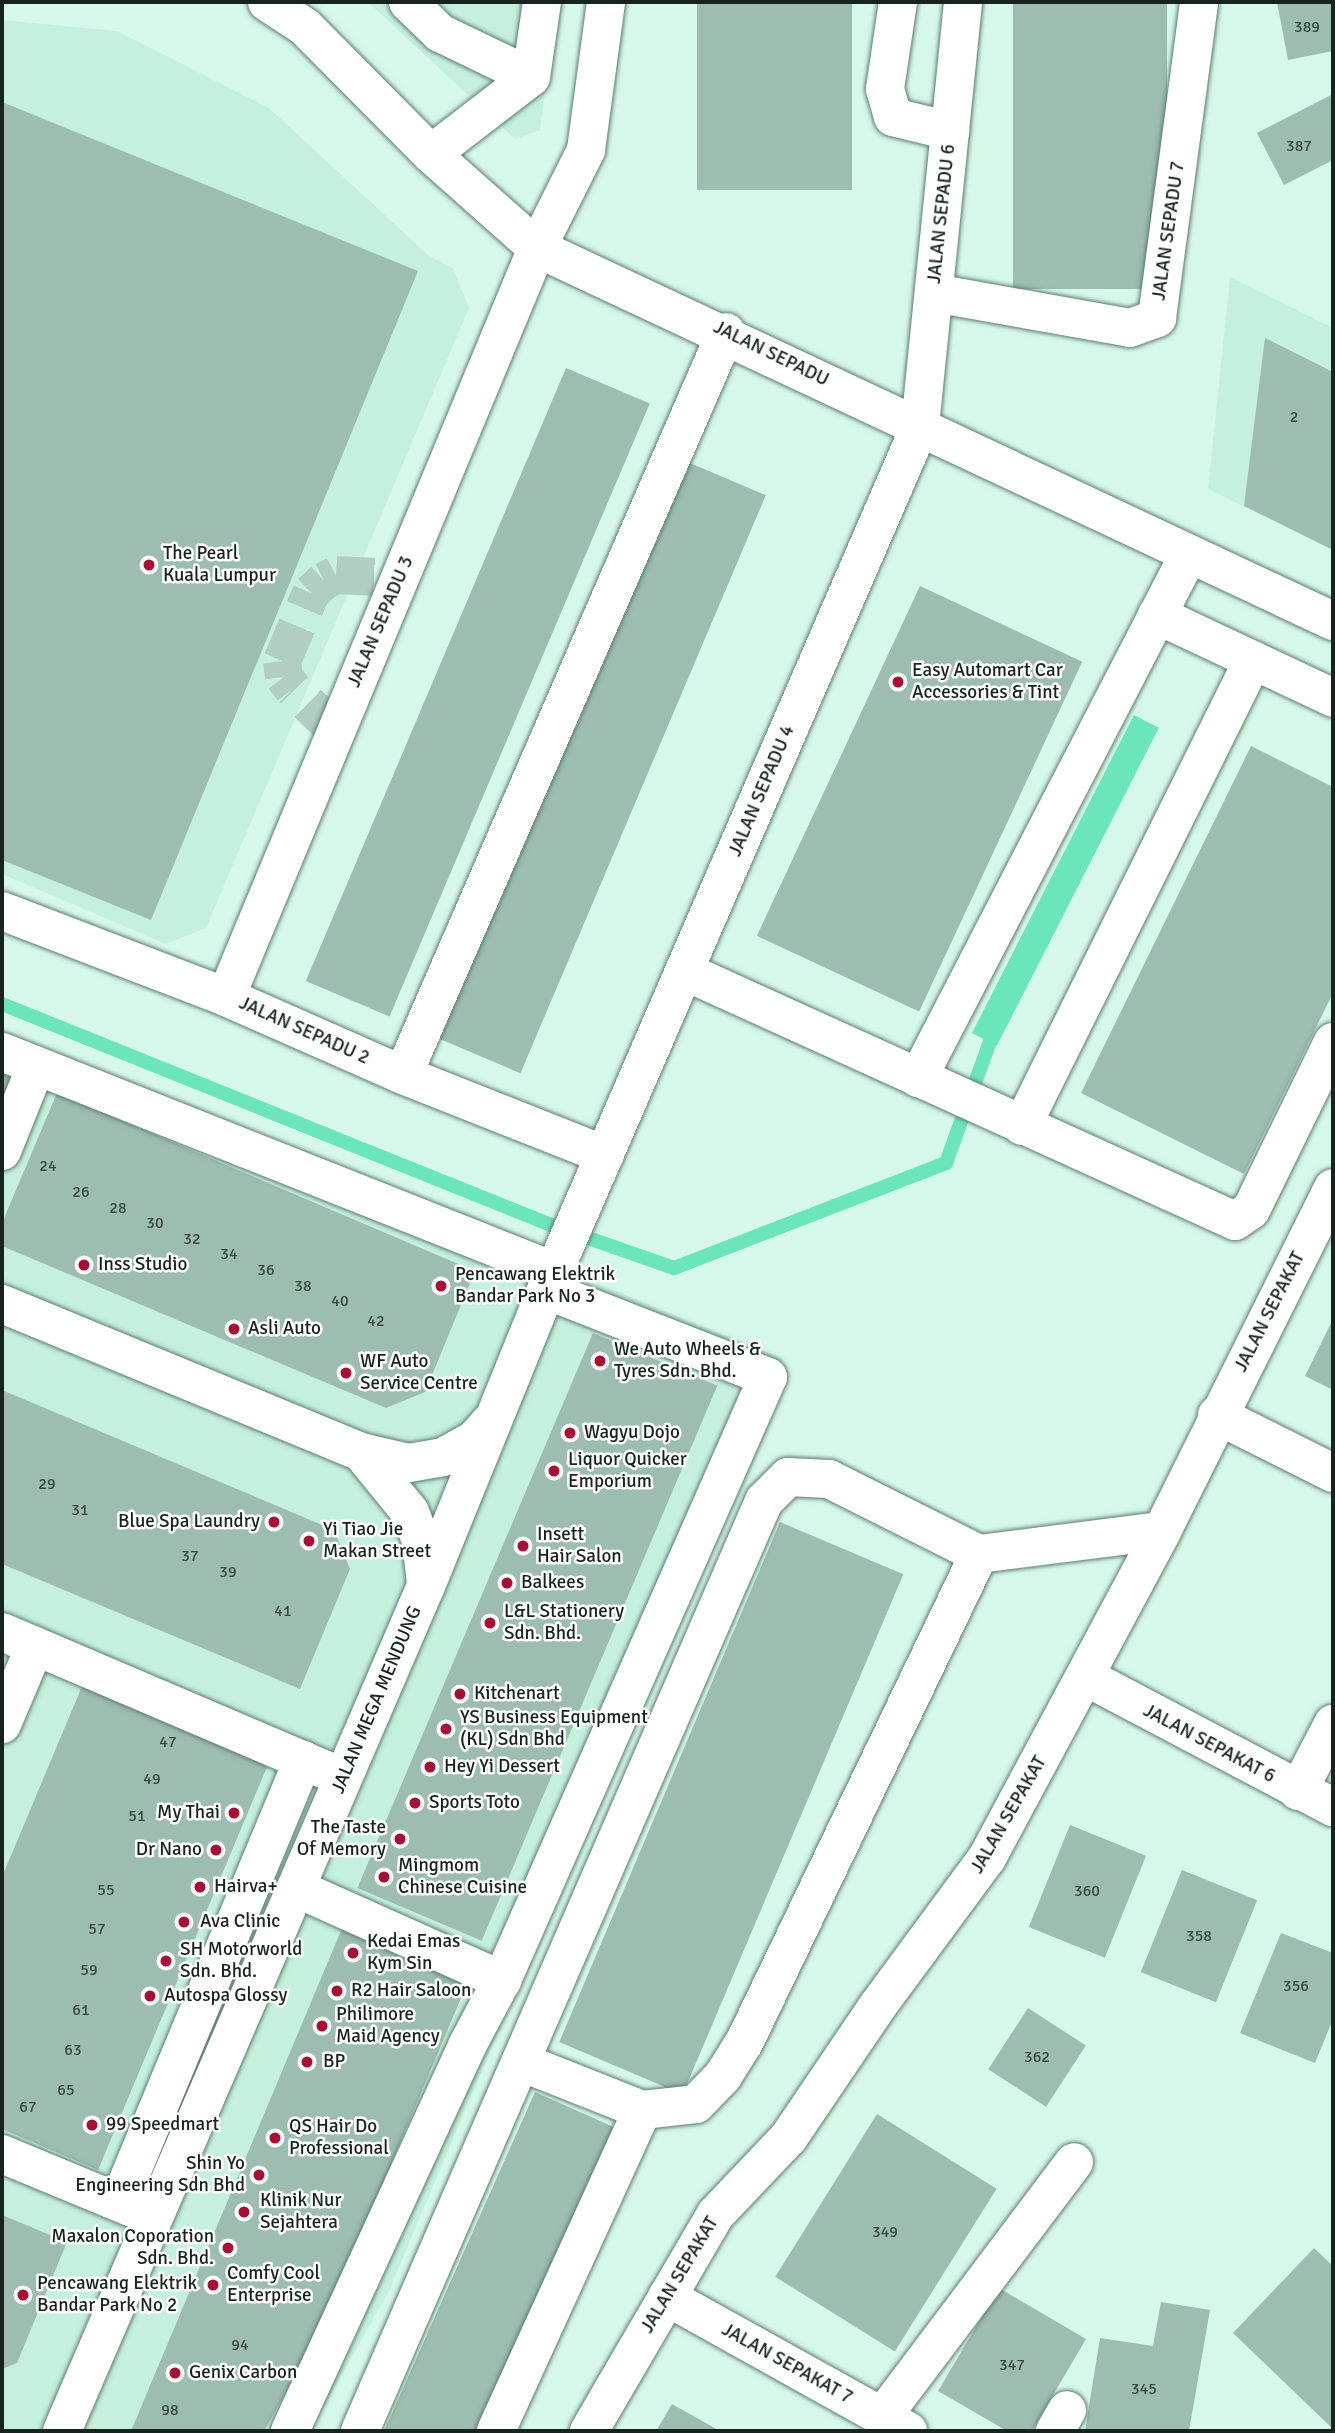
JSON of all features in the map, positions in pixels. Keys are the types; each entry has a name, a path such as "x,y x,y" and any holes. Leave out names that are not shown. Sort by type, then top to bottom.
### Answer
{"street":[{"name":"JALAN SEPADU","path":"267,2 304,27 430,154 537,248 726,332 1188,556 1333,621"},
{"path":"408,2 440,33 531,76"},
{"path":"430,154 531,76 542,2"},
{"name":"JALAN SEPADU 3","path":"226,997 537,248 586,150 606,2"},
{"path":"898,2 886,89 893,117 950,131"},
{"name":"JALAN SEPADU 6","path":"920,426 963,2"},
{"name":"JALAN SEPADU 7","path":"934,293 1130,328 1157,318 1199,2"},
{"path":"403,1075 726,332"},
{"name":"JALAN SEPADU 4","path":"603,1164 920,426"},
{"path":"932,1085 1157,615 1188,556"},
{"path":"1157,615 1333,698"},
{"path":"1009,1120 1253,660"},
{"name":"JALAN SEPADU 2","path":"2,911 226,997 603,1164"},
{"path":"684,971 1235,1221 1251,1210 1333,1042"},
{"path":"2,1151 19,1059 554,1271 768,1377 502,1980 468,2044 290,2431"},
{"name":"JALAN MEGA MENDUNG","path":"73,2428 155,2217 426,1586 554,1271 603,1164"},
{"name":"JALAN SEPAKAT","path":"589,2431 716,2214 789,2137 987,1858 1086,1677 1162,1531 1217,1415 1329,1209"},
{"name":"JALAN MEGA MENDUNG","path":"2,1304 361,1452 409,1463 443,1457 474,1440 494,1417"},
{"path":"1217,1415 1333,1473"},
{"name":"JALAN MEGA MENDUNG","path":"361,1452 410,1512 421,1541 426,1586"},
{"path":"360,2431 764,1501 788,1477 829,1479 979,1554 1162,1531"},
{"path":"520,2062 642,2110 696,2104 723,2076 744,2043 979,1554"},
{"path":"2,1724 19,1639 344,1777"},
{"name":"JALAN SEPAKAT 6","path":"1086,1677 1298,1791 1333,1807"},
{"path":"1298,1791 1333,1724"},
{"path":"119,2202 303,1760"},
{"path":"296,1888 502,1980"},
{"path":"496,2431 642,2110"},
{"path":"2,2154 155,2217"},
{"path":"895,2424 1074,2162"},
{"name":"JALAN SEPAKAT 7","path":"667,2297 895,2424"}],"shaded area":[{"path":"368,2 556,2 540,130 515,139"},
{"name":"The Pearl Kuala Lumpur","path":"2,20 117,31 269,108 429,256 453,268 469,308 206,928 166,944 2,874"},
{"path":"1230,277 1333,328 1333,550 1208,489"},
{"path":"1134,715 1159,728 997,1046 972,1033"},
{"path":"2,1044 782,1358 389,2291 310,2431 2,2431"}],"building":[{"path":"697,2 852,2 852,190 697,190"},
{"path":"1013,2 1167,2 1167,289 1013,289"},
{"path":"1277,2 1333,2 1333,51 1288,60"},
{"path":"1333,94 1333,160 1284,185 1257,133"},
{"name":"The Pearl Kuala Lumpur","path":"2,102 418,271 151,920 2,860"},
{"path":"1265,338 1333,372 1333,550 1244,506"},
{"path":"566,368 650,404 390,1017 306,981"},
{"path":"683,460 766,495 520,1073 438,1038"},
{"path":"920,586 1082,662 919,1011 757,936"},
{"path":"1251,746 1333,787 1333,993 1244,1174 1081,1093"},
{"path":"2,1070 20,1077 2,1120"},
{"path":"57,1093 475,1271 425,1392 386,1408 2,1246 2,1223"},
{"path":"1333,1319 1333,1390 1305,1376"},
{"path":"593,1333 717,1386 482,1941 357,1888"},
{"path":"2,1390 334,1530 350,1569 300,1689 2,1564"},
{"path":"780,1522 903,1574 683,2094 559,2042"},
{"path":"83,1684 269,1762 98,2170 2,2129 2,1877"},
{"path":"1070,1825 1146,1856 1105,1958 1029,1927"},
{"path":"1182,1870 1257,1900 1216,2002 1141,1972"},
{"path":"343,1926 469,1979 322,2328 264,2431 131,2431"},
{"path":"1281,1933 1333,1953 1333,2019 1315,2063 1240,2033"},
{"path":"1028,2008 1086,2046 1046,2107 988,2069"},
{"path":"535,2092 614,2127 478,2431 384,2431"},
{"path":"877,2114 997,2189 895,2352 775,2277"},
{"name":"Pencawang Elektrik Bandar Park No 2","path":"2,2215 67,2242 17,2363 2,2369"},
{"path":"1314,2248 1333,2266 1333,2429 1233,2333"},
{"path":"999,2288 1086,2339 1032,2431 1007,2431 938,2391"},
{"path":"1161,2302 1210,2310 1189,2431 1085,2431 1100,2338 1153,2346"},
{"path":"672,2404 720,2431 656,2431"}],"waterway":[{"path":"2,1004 551,1225 674,1268 946,1163 996,1025"}],"tunnel":[{"path":"335,730 284,677 282,661 311,593 324,581 336,575 400,578"}],"place":[{"name":"The Pearl Kuala Lumpur","path":"149,565"},
{"name":"Easy Automart Car Accessories & Tint","path":"898,682"},
{"name":"Inss Studio","path":"84,1265"},
{"name":"Pencawang Elektrik Bandar Park No 3","path":"441,1286"},
{"name":"Asli Auto","path":"234,1329"},
{"name":"We Auto Wheels & Tyres Sdn. Bhd.","path":"600,1361"},
{"name":"WF Auto Service Centre","path":"346,1373"},
{"name":"Wagyu Dojo","path":"570,1433"},
{"name":"Liquor Quicker Emporium","path":"554,1471"},
{"name":"Blue Spa Laundry","path":"274,1522"},
{"name":"Yi Tiao Jie Makan Street","path":"309,1541"},
{"name":"Insett Hair Salon","path":"523,1546"},
{"name":"Balkees","path":"507,1583"},
{"name":"L&L Stationery Sdn. Bhd.","path":"490,1623"},
{"name":"Kitchenart","path":"460,1694"},
{"name":"YS Business Equipment (KL) Sdn Bhd","path":"446,1729"},
{"name":"Hey Yi Dessert","path":"430,1767"},
{"name":"Sports Toto","path":"415,1803"},
{"name":"My Thai","path":"234,1813"},
{"name":"The Taste Of Memory","path":"400,1839"},
{"name":"Dr Nano","path":"216,1850"},
{"name":"Mingmom Chinese Cuisine","path":"384,1877"},
{"name":"Hairva+","path":"200,1887"},
{"name":"Ava Clinic","path":"184,1922"},
{"name":"Kedai Emas Kym Sin","path":"353,1953"},
{"name":"SH Motorworld Sdn. Bhd.","path":"166,1961"},
{"name":"R2 Hair Saloon","path":"337,1991"},
{"name":"Autospa Glossy","path":"150,1996"},
{"name":"Philimore Maid Agency","path":"322,2026"},
{"name":"BP","path":"307,2062"},
{"name":"99 Speedmart","path":"92,2125"},
{"name":"QS Hair Do Professional","path":"275,2138"},
{"name":"Shin Yo Engineering Sdn Bhd","path":"259,2175"},
{"name":"Klinik Nur Sejahtera","path":"244,2212"},
{"name":"Maxalon Coporation Sdn. Bhd.","path":"228,2248"},
{"name":"Comfy Cool Enterprise","path":"213,2285"},
{"name":"Pencawang Elektrik Bandar Park No 2","path":"23,2295"},
{"name":"Genix Carbon","path":"175,2373"}]}
